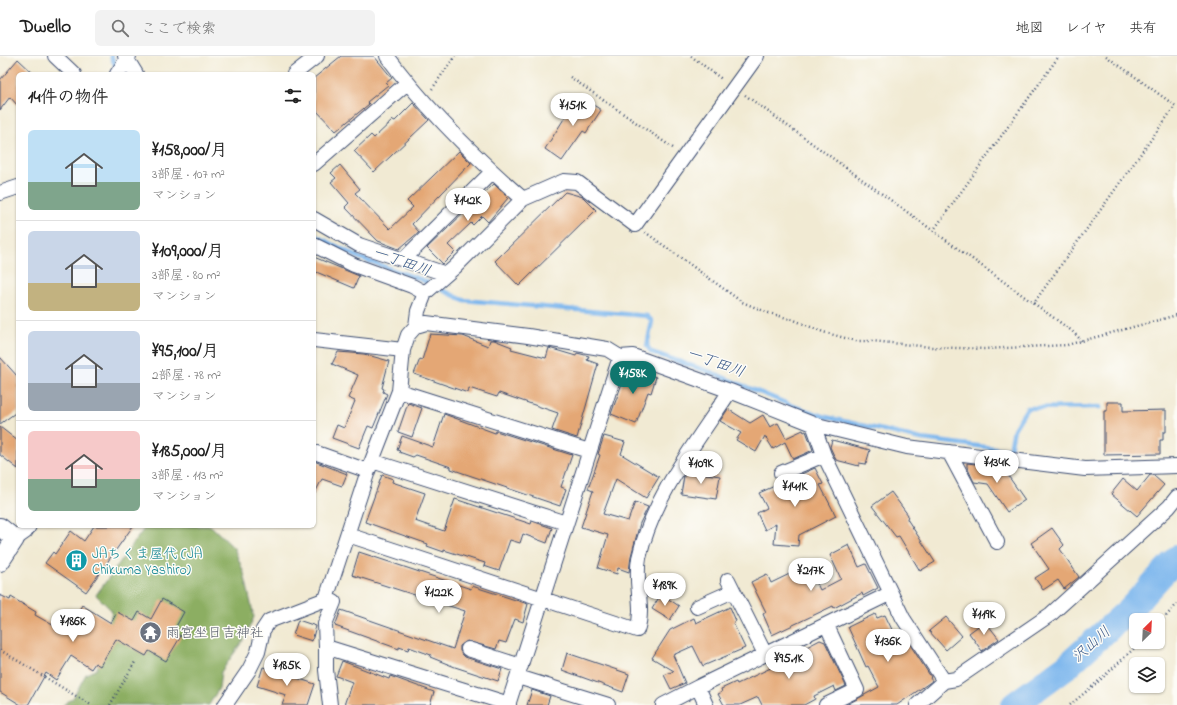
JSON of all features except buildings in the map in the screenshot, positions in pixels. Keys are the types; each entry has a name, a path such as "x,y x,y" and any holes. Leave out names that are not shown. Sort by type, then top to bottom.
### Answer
{"main road":[{"path":"0,527 15,539 0,562"}],"street":[{"path":"56,56 72,72"},
{"path":"297,72 317,56"},
{"path":"387,56 407,83 423,101 492,172 523,200"},
{"path":"416,326 418,311 435,284 523,200 564,181 577,182 635,225 757,56"},
{"path":"124,62 134,72"},
{"path":"316,162 407,83"},
{"path":"403,260 492,172"},
{"path":"0,193 16,188"},
{"path":"316,220 330,230 359,245 403,260 435,284"},
{"path":"316,246 354,265 412,286 435,284"},
{"path":"326,599 370,466 399,390 403,350 408,335 416,326 426,323 528,336 607,349 620,357 633,356 730,391 813,424 907,447 1085,469 1177,466"},
{"path":"316,340 403,350"},
{"path":"326,647 508,705 620,357"},
{"path":"399,390 589,451"},
{"path":"348,535 637,630 641,611 636,580 639,558 660,499 730,391"},
{"path":"813,424 824,455 903,618 944,681"},
{"path":"316,452 370,466 566,523"},
{"path":"949,452 997,542"},
{"path":"782,473 824,455"},
{"path":"917,705 944,681 956,679 1051,614 1169,507 1177,497"},
{"path":"15,539 27,528"},
{"path":"697,607 730,585 765,654"},
{"path":"663,705 765,654 827,626 891,593"},
{"path":"225,705 258,652 263,630 269,621 326,599 334,602 326,624 326,670 330,705"},
{"path":"826,705 857,690 827,626"},
{"path":"468,649 519,672 608,705"},
{"path":"698,688 706,705"}],"path":[{"path":"423,101 455,56"},
{"path":"691,56 1072,331 1083,341"},
{"path":"933,231 1059,56"},
{"path":"1033,304 1176,107 1106,56"},
{"path":"570,77 685,157"},
{"path":"635,225 742,302 846,340 931,347 984,349 1067,344 1177,315"},
{"path":"1165,617 1177,604"},
{"path":"1070,705 1133,649"},
{"path":"0,650 91,705"},
{"path":"110,705 135,662"}],"green space":[{"path":"145,528 213,528 234,548 244,573 254,617 244,639 221,672 219,688 209,705 63,705 73,698 86,674 97,669 112,611 96,595"}],"waterway":[{"name":"一丁田川","path":"111,56 117,69"},
{"name":"一丁田川","path":"316,236 360,258 420,279 463,300 647,316 652,321 647,346 651,352 713,373 793,406 826,417 921,439 1010,450 1014,429 1027,408 1100,407"},
{"name":"沢山川","path":"1014,705 1067,666 1129,610 1177,558"}],"place":[{"name":"JAちくま屋代 (JA Chikuma Yashiro)","path":"77,561"},
{"name":"雨宮坐日吉神社","path":"150,632"}]}
